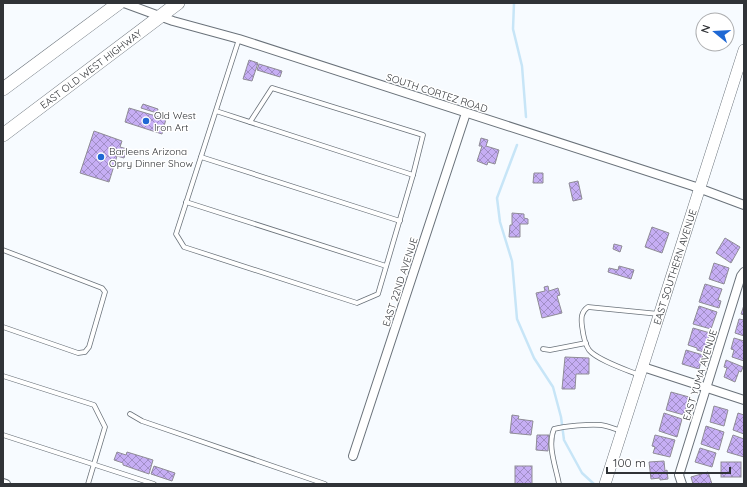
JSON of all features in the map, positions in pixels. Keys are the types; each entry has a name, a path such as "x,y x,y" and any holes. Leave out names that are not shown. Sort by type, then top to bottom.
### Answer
{"main road":[{"path":"3,89 120,3"},
{"name":"EAST OLD WEST HIGHWAY","path":"3,135 178,3"}],"street":[{"name":"SOUTH CORTEZ ROAD","path":"124,3 204,31 239,39 744,205"},
{"name":"EAST SOUTHERN AVENUE","path":"605,484 744,50"},
{"name":"EAST 22ND AVENUE","path":"353,456 466,113"},
{"name":"EAST YUMA AVENUE","path":"682,484 679,475 744,272"},
{"path":"641,371 706,388 744,400"}],"lane":[{"path":"239,39 176,234 184,246 357,303 378,294 414,175 423,135 272,88 250,122"},
{"path":"216,111 414,175"},
{"path":"201,157 400,221"},
{"path":"186,202 386,266"},
{"path":"3,250 102,288 105,292 89,347 85,352 78,353 3,327"},
{"path":"641,371 610,363 590,350 584,338 581,320 583,311 588,307 660,314"},
{"path":"543,349 550,350 586,342"},
{"path":"3,376 94,405 105,427 88,484"},
{"path":"130,414 142,421 325,484"},
{"path":"559,484 551,437 554,429 560,427 600,425 622,431"},
{"path":"3,435 154,484"}],"building":[{"path":"249,60 258,63 252,81 243,79"},
{"path":"259,64 282,71 280,77 257,70"},
{"path":"143,104 158,109 157,113 141,108"},
{"name":"Old West Iron Art","path":"129,108 166,119 162,134 125,122"},
{"name":"Barleens Arizona Opry Dinner Show","path":"94,131 122,141 120,147 127,149 124,158 117,156 109,182 80,173"},
{"path":"481,138 488,140 486,146 499,150 495,164 488,162 487,165 477,161 482,146 479,146"},
{"path":"534,173 543,173 543,183 533,183"},
{"path":"578,181 582,199 573,201 569,183"},
{"path":"512,213 524,214 524,218 528,219 528,224 520,224 520,237 509,237 510,225 512,225"},
{"path":"652,227 669,233 662,253 645,247"},
{"path":"725,238 740,247 731,263 716,253"},
{"path":"614,244 622,246 620,252 613,249"},
{"path":"714,263 729,268 724,284 709,279"},
{"path":"619,266 634,270 631,279 608,272 609,268 618,270"},
{"path":"705,284 722,289 718,300 721,301 719,308 699,302"},
{"path":"548,286 549,291 558,288 560,295 557,296 562,313 542,318 536,293 545,291 544,287"},
{"path":"744,305 744,315 741,314"},
{"path":"699,306 717,312 711,329 693,324"},
{"path":"739,319 744,320 744,336 735,333"},
{"path":"693,328 710,333 704,352 688,345"},
{"path":"734,338 744,341 744,361 732,357 734,350 731,349"},
{"path":"686,350 703,355 699,369 682,364"},
{"path":"565,357 589,358 589,374 576,374 575,389 562,389"},
{"path":"726,360 743,367 741,372 739,371 735,382 724,377 727,368 724,367"},
{"path":"671,392 689,397 684,415 666,410"},
{"path":"714,406 728,410 724,426 710,422"},
{"path":"664,413 682,419 677,437 659,431"},
{"path":"738,413 744,415 744,434 733,430"},
{"path":"512,415 519,416 518,419 533,421 531,435 510,433"},
{"path":"706,426 724,432 719,450 701,444"},
{"path":"537,435 549,435 548,451 536,450"},
{"path":"655,435 675,440 670,457 653,453 655,447 652,446"},
{"path":"733,435 744,439 744,457 727,452"},
{"path":"700,448 716,453 712,467 695,462"},
{"path":"117,452 126,455 127,452 153,460 149,474 123,465 123,463 114,460"},
{"path":"664,461 668,479 651,479 649,462"},
{"path":"721,462 741,462 741,477 721,477"},
{"path":"154,466 175,473 172,481 151,474"},
{"path":"515,466 532,466 532,484 515,484"},
{"path":"708,472 712,484 693,484 691,477"}],"waterway":[{"path":"514,3 513,29 522,66 526,117"},
{"path":"517,145 497,198 500,222 512,261 517,319 534,358 553,387 561,417 564,440 582,473 594,484"}],"place":[{"name":"Old West Iron Art","path":"146,121"},
{"name":"Barleens Arizona Opry Dinner Show","path":"101,157"}]}
